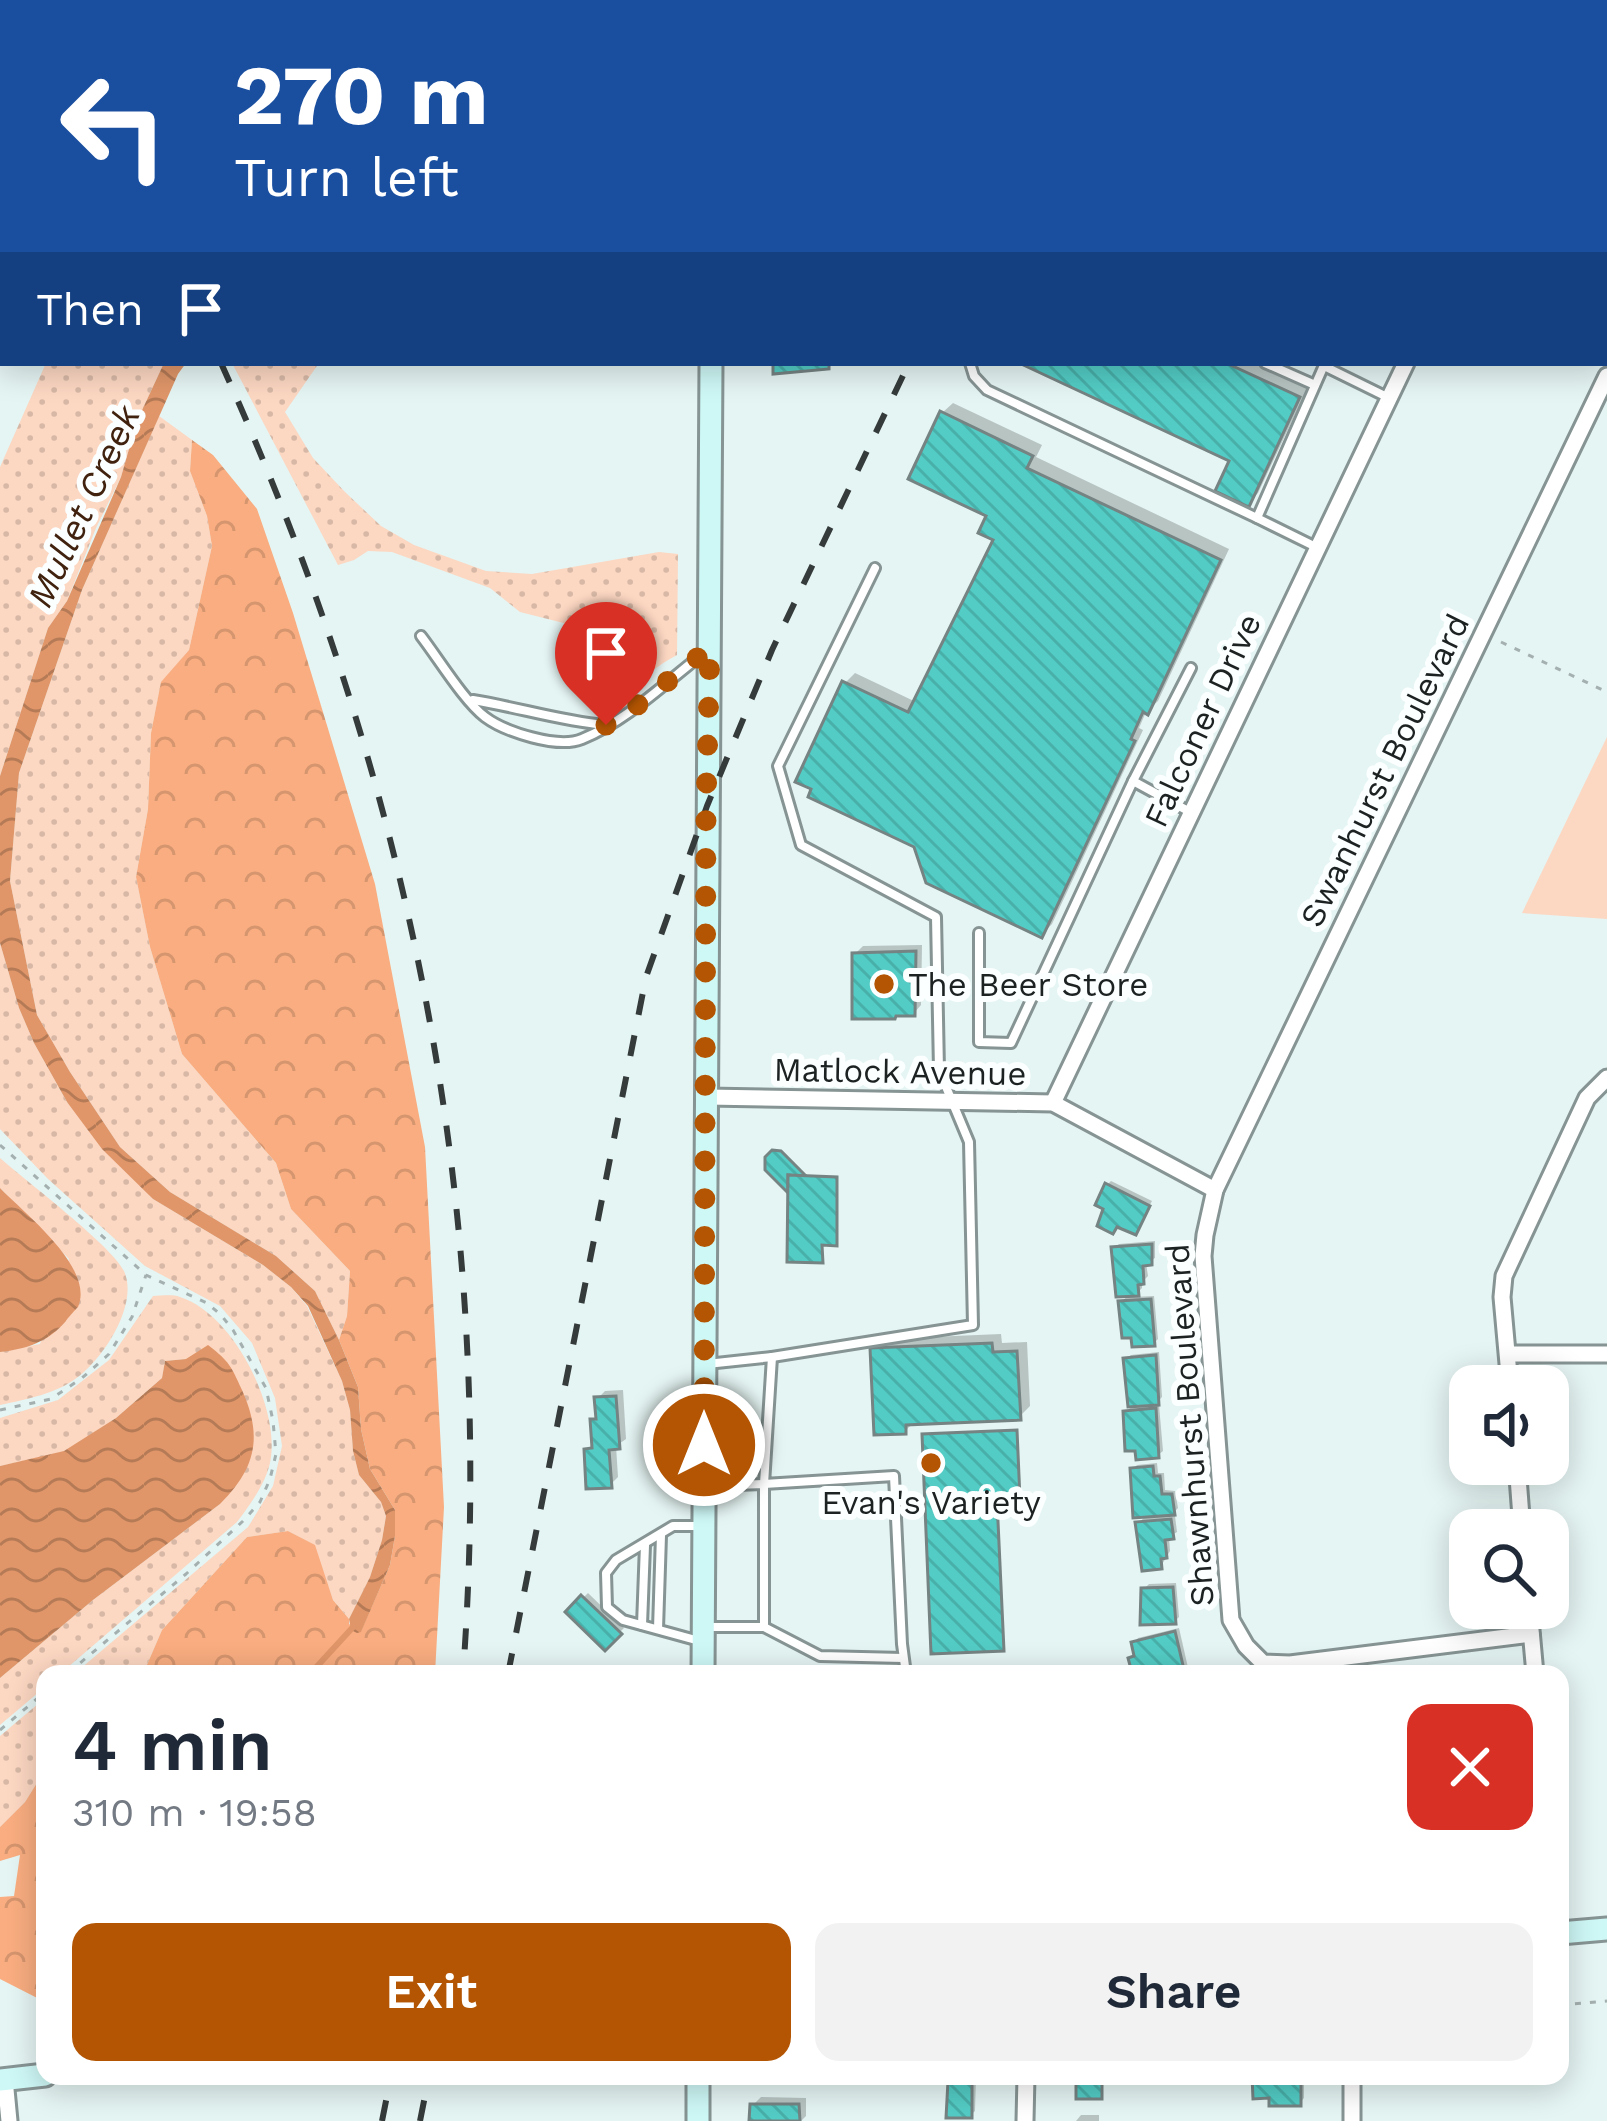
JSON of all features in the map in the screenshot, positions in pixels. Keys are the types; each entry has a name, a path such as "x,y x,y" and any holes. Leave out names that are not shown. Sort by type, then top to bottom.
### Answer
{"main road":[{"path":"704,1665 711,366"},
{"path":"1569,1932 1607,1929"},
{"path":"3,2079 36,2076"},
{"path":"698,2085 698,2121"}],"street":[{"name":"Falconer Drive","path":"1053,1103 1405,366"},
{"name":"Swanhurst Boulevard","path":"1215,1190 1607,376"},
{"path":"1509,1365 1502,1297 1507,1267 1586,1098 1607,1078"},
{"name":"Matlock Avenue","path":"707,1097 1053,1103 1215,1190"},
{"name":"Shawnhurst Boulevard","path":"1215,1190 1203,1256 1232,1620 1246,1646 1263,1663 1290,1664 1531,1634"},
{"path":"1508,1354 1607,1354"},
{"path":"1531,1629 1533,1665"},
{"path":"3,2079 9,2121"},
{"path":"1025,2121 1026,2085"},
{"path":"1352,2085 1352,2121"}],"lane":[{"path":"971,366 987,390 1318,548"},
{"path":"1272,366 1315,386"},
{"path":"1257,518 1324,366"},
{"path":"1329,366 1389,398"},
{"path":"705,1364 973,1325 969,1142 939,1070 936,917 801,845 778,766 875,568"},
{"path":"421,636 481,714 506,730 556,742 579,741 626,714 710,648"},
{"path":"979,933 979,1042 1011,1043 1191,668"},
{"path":"470,700 517,706 568,722 606,725"},
{"path":"1133,781 1191,813"},
{"path":"764,1627 764,1484 772,1357"},
{"path":"704,1486 893,1476 904,1665"},
{"path":"704,1526 673,1526 616,1560 606,1573 607,1607 623,1620 658,1629 704,1635 764,1627 820,1656 903,1658"},
{"path":"658,1629 661,1534"},
{"path":"642,1625 645,1543"}],"path":[{"path":"1484,633 1607,692"},
{"path":"0,1144 146,1275 206,1303 233,1330 266,1388 273,1420 276,1454 265,1490 243,1521 78,1665"},
{"path":"0,1410 51,1400 109,1354 132,1317 146,1275"},
{"path":"0,1730 36,1700"},
{"path":"1569,2004 1607,2001"}],"shaded area":[{"path":"45,366 163,366 67,601 48,628 0,776 0,467"},
{"path":"234,366 317,366 285,412 313,458 345,492 381,526 414,545 486,571 532,574 659,552 678,554 677,655 597,708 590,704 599,632 520,612 490,588 392,552 368,551 338,565"},
{"path":"159,416 192,440 190,471 207,516 212,546 189,650 161,683 136,877 150,947 182,1054 276,1163 291,1209 350,1271 347,1316 339,1340 315,1291 276,1256 170,1192 120,1147 37,1015 10,881 19,773 82,590"},
{"path":"1607,737 1607,919 1522,913"},
{"path":"0,943 19,1008 67,1102 153,1199 263,1265 307,1306 342,1381 359,1475 386,1516 370,1577 349,1619 333,1600 314,1545 288,1531 247,1537 162,1630 147,1665 85,1665 248,1527 273,1486 282,1446 275,1398 252,1343 220,1306 145,1266 0,1129"},
{"path":"0,1158 116,1260 124,1271 127,1299 116,1329 88,1368 51,1392 0,1405 0,1352 40,1344 69,1259 0,1188"},
{"path":"153,1296 177,1296 199,1307 234,1341 259,1388 271,1436 266,1475 237,1522 70,1665 36,1665 36,1695 0,1725 0,1678 220,1504 186,1359 165,1361 162,1378 116,1418 64,1452 0,1466 0,1418 58,1400 109,1360"},
{"path":"36,1706 36,1784 0,1827 0,1736"}],"green space":[{"path":"192,440 213,455 257,509 375,884 425,1147 444,1507 435,1665 147,1665 162,1630 247,1537 288,1531 315,1545 333,1600 349,1624 361,1631 390,1565 395,1536 395,1510 370,1469 358,1387 339,1340 347,1316 350,1271 291,1209 276,1163 182,1054 150,947 136,877 161,682 189,650 212,546 207,516 190,471"},
{"path":"36,1784 36,1997 0,1979 0,1897 14,1896 20,1855 0,1861 0,1827"}],"water":[{"path":"163,366 184,366 82,590 19,773 10,881 37,1015 120,1147 170,1192 276,1256 315,1291 339,1340 358,1387 370,1469 395,1510 390,1565 357,1633 351,1630 349,1619 370,1577 386,1516 359,1475 342,1381 308,1306 263,1265 153,1199 102,1149 67,1102 34,1043 0,943 0,776 48,628 67,601 121,477 137,421"},
{"path":"0,1188 55,1243 81,1292 78,1307 52,1334 0,1352"},
{"path":"208,1345 229,1365 249,1407 254,1437 242,1478 220,1504 0,1678 0,1466 64,1451 116,1418 162,1378 165,1361 186,1359"}],"building":[{"path":"773,366 829,366 829,369 773,374"},
{"path":"1025,366 1233,366 1300,397 1249,507 1215,491 1229,461"},
{"path":"940,411 1033,456 1027,468 1221,560 1148,715 1143,712 1131,739 1135,741 1042,938 926,883 914,847 808,797 811,789 795,782 842,681 908,712 993,540 978,533 986,516 908,479"},
{"name":"The Beer Store","path":"916,951 915,1016 852,1019 852,953"},
{"path":"772,1150 781,1151 807,1177 788,1175 788,1193 765,1170 765,1157"},
{"path":"788,1175 837,1177 837,1246 822,1245 823,1263 787,1262"},
{"path":"1105,1183 1150,1206 1136,1235 1117,1227 1113,1234 1097,1226 1103,1209 1095,1205"},
{"path":"1152,1244 1152,1265 1143,1266 1139,1296 1116,1297 1111,1247"},
{"path":"1151,1299 1155,1346 1132,1347 1131,1338 1122,1338 1118,1301"},
{"path":"992,1343 993,1352 1017,1351 1021,1420 906,1425 906,1434 874,1435 870,1348"},
{"path":"1156,1355 1159,1405 1128,1407 1123,1358"},
{"path":"616,1396 620,1449 609,1450 612,1488 586,1489 584,1449 592,1448 594,1397"},
{"path":"1156,1408 1159,1458 1136,1460 1135,1451 1125,1451 1123,1411"},
{"path":"1017,1430 1020,1499 997,1500 1004,1651 931,1654 922,1434"},
{"path":"1153,1466 1154,1476 1160,1476 1162,1494 1172,1494 1175,1515 1133,1518 1130,1468"},
{"path":"1171,1519 1174,1539 1165,1540 1167,1558 1161,1559 1162,1569 1142,1571 1135,1522"},
{"path":"1173,1587 1176,1624 1140,1625 1141,1588"},
{"path":"581,1595 622,1634 605,1651 565,1612"},
{"path":"1175,1631 1183,1665 1130,1665 1128,1658 1134,1656 1131,1642"},
{"path":"948,2085 972,2085 972,2118 946,2118"},
{"path":"1076,2085 1102,2085 1102,2099 1076,2099"},
{"path":"1252,2085 1301,2085 1301,2106 1269,2106 1269,2098 1253,2099"},
{"path":"750,2104 799,2104 800,2121 749,2121"}],"waterway":[{"name":"Mullet Creek","path":"318,1665 354,1626"}],"railway":[{"path":"222,366 288,522 344,681 390,841 426,1003 452,1167 466,1333 470,1502 463,1665"},
{"path":"510,1665 646,977 707,806 772,650 908,366"},
{"path":"382,2121 389,2085"},
{"path":"420,2121 427,2085"}],"place":[{"name":"The Beer Store","path":"884,984"},
{"name":"Evan's Variety","path":"931,1463"}],"route":[{"path":"606,725 710,648 704,1445"}]}
